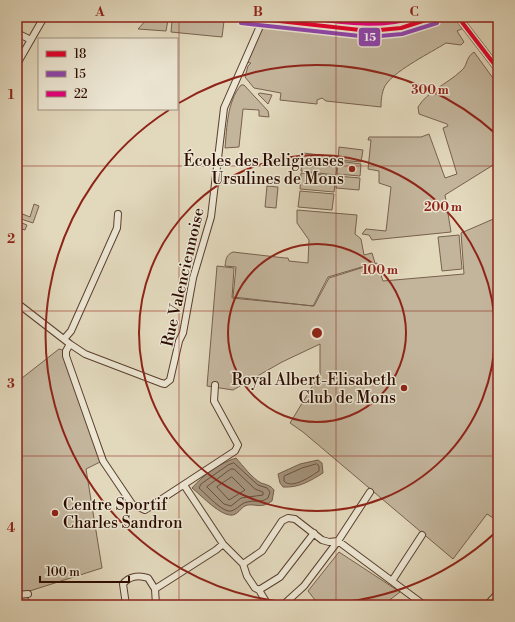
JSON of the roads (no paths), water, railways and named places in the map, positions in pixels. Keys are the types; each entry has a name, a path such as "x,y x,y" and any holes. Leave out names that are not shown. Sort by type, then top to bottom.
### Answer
{"highway":[{"path":"348,17 393,17"},
{"path":"352,17 368,24 381,25 414,22"}],"main road":[{"path":"414,22 427,17"}],"street":[{"path":"17,64 44,17"},
{"name":"Rue Valenciennoise","path":"70,344 96,358 161,383 168,382 172,378 179,342 183,333 195,270 210,226 224,108 264,17"},
{"path":"269,17 362,28 393,27 414,22"},
{"path":"458,17 498,69"},
{"path":"17,33 31,40"},
{"path":"64,339 70,331 117,228 118,214"},
{"path":"17,303 70,344 66,351 66,356 103,461 132,504 145,510 235,451 238,445 214,401 215,385"},
{"path":"184,485 223,544 243,564 247,576 255,588 260,590 268,605"},
{"path":"283,605 304,586 338,541 370,492"},
{"path":"243,564 262,551 282,521 288,518 295,519 329,542 338,541 424,605"},
{"path":"260,590 280,577 314,533"},
{"path":"392,581 422,536"},
{"path":"155,589 223,544"},
{"path":"126,605 123,584 126,580 138,576 148,578 155,589 156,605"},
{"path":"487,605 498,592"},
{"path":"17,595 28,594"}],"water":[{"path":"236,458 254,478 261,483 270,486 274,490 272,501 267,504 247,505 235,514 228,515 206,501 192,488 212,470"},
{"path":"318,460 322,463 323,473 304,483 294,486 283,487 280,483 278,474 300,464"}],"place":[{"name":"Écoles des Religieuses Ursulines de Mons","path":"352,169"},
{"name":"Royal Albert-Elisabeth Club de Mons","path":"404,388"},
{"name":"Centre Sportif Charles Sandron","path":"55,513"}]}
